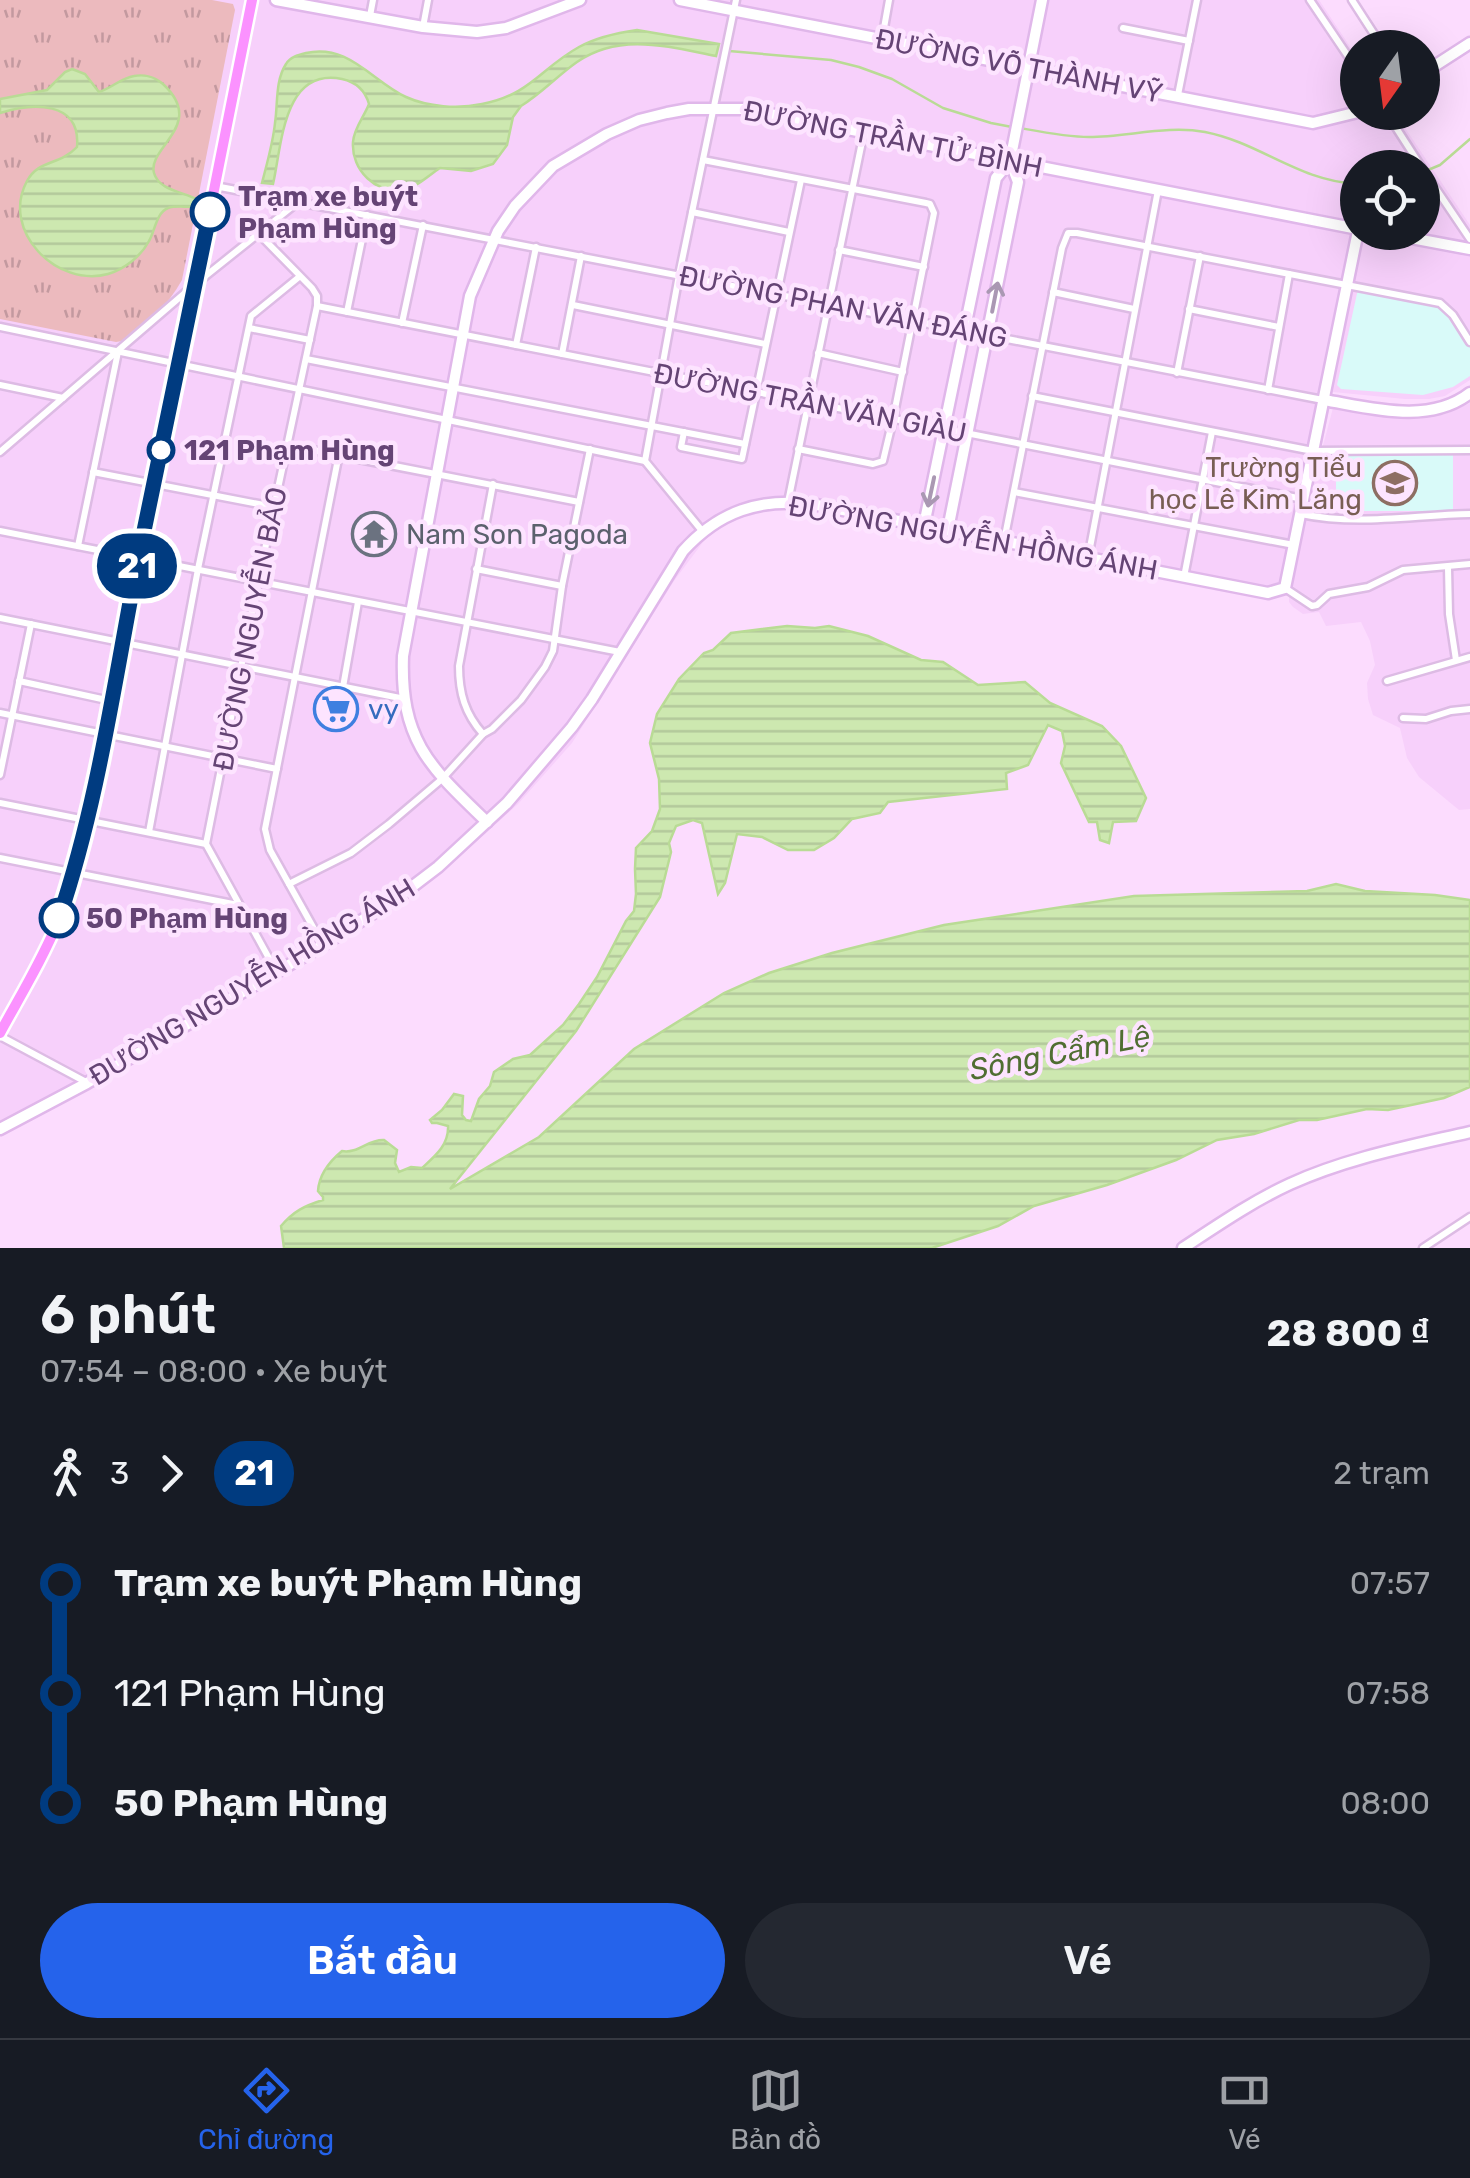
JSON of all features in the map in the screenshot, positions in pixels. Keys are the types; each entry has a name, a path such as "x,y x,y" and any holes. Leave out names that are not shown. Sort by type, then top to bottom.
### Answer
{"main road":[{"path":"0,1034 51,937 88,820 252,0"}],"street":[{"path":"276,0 423,28 478,32 506,28 575,1"},
{"path":"370,18 373,0"},
{"path":"423,28 428,0"},
{"name":"ĐƯỜNG VÕ THÀNH VỸ","path":"680,0 735,5 882,39 1313,124 1340,117"},
{"path":"882,39 889,0"},
{"path":"924,524 996,178 1010,161 1042,0"},
{"path":"1178,97 1197,0"},
{"path":"1310,0 1340,44"},
{"path":"1352,0 1372,30"},
{"path":"645,461 678,275 735,5"},
{"path":"1123,28 1188,41"},
{"path":"1440,62 1470,42"},
{"name":"ĐƯỜNG TRẦN TỬ BÌNH","path":"487,822 442,779 420,748 402,684 403,656 470,296 494,239 515,206 553,166 639,120 689,109 745,109 1340,226"},
{"path":"788,502 864,132"},
{"path":"703,160 930,204 934,214 885,457 879,464 798,449"},
{"path":"948,530 1018,182 1010,161"},
{"path":"684,432 681,448 742,459 801,180"},
{"name":"ĐƯỜNG PHAN VĂN ĐÁNG","path":"215,186 1324,400 1419,412 1470,394"},
{"path":"1088,558 1158,189"},
{"path":"1440,194 1470,239"},
{"path":"0,452 299,202"},
{"path":"692,212 789,232"},
{"path":"347,312 367,215"},
{"path":"402,323 423,225"},
{"path":"1004,540 1068,233 1440,304 1470,342"},
{"path":"260,234 312,288 317,306"},
{"path":"1440,244 1470,250"},
{"path":"516,345 536,247"},
{"path":"839,250 924,268"},
{"path":"1354,250 1285,588 1312,606 1330,594 1368,587 1397,572 1470,564"},
{"path":"562,354 581,256"},
{"path":"1177,373 1200,256"},
{"path":"1268,390 1289,274"},
{"path":"149,832 198,570 252,316 299,276"},
{"path":"1053,292 1134,309"},
{"path":"572,305 765,344"},
{"name":"ĐƯỜNG TRẦN VĂN GIÀU","path":"317,306 1303,499"},
{"name":"ĐƯỜNG NGUYỄN BẢO","path":"206,844 317,306"},
{"path":"1190,309 1279,327"},
{"path":"0,327 645,461 703,532"},
{"path":"249,328 310,340"},
{"path":"78,546 118,352"},
{"path":"818,354 903,372"},
{"path":"306,359 744,444"},
{"path":"0,385 64,398"},
{"path":"1032,396 1313,452 1470,450"},
{"path":"1184,577 1212,432"},
{"path":"287,444 579,502"},
{"path":"290,884 375,836 442,779 520,700 544,667 553,651 590,449"},
{"path":"323,944 266,836 339,454"},
{"path":"93,472 274,507"},
{"path":"483,734 466,712 459,680 460,652 493,484"},
{"path":"1014,492 1294,545"},
{"name":"ĐƯỜNG NGUYỄN HỒNG ÁNH","path":"0,1129 88,1083 323,944 438,867 516,793 572,727 683,551 703,532 740,510 788,502 924,524 1268,593 1285,588"},
{"path":"1300,514 1369,521 1470,514"},
{"path":"0,530 621,652"},
{"path":"1448,568 1448,614 1456,660"},
{"path":"476,569 562,586"},
{"path":"342,687 358,602"},
{"path":"0,618 405,699"},
{"path":"0,775 31,624"},
{"path":"1387,681 1470,657"},
{"path":"19,682 112,702"},
{"path":"1403,718 1426,719 1470,708"},
{"path":"0,713 277,769"},
{"path":"0,803 206,844 276,971"},
{"path":"0,858 240,905"},
{"path":"0,1034 88,1083"},
{"path":"1183,1248 1260,1200 1308,1176 1361,1158 1470,1132"},
{"path":"1423,1248 1470,1217"}],"shaded area":[{"path":"0,0 1319,0 1340,32 1340,130 1406,130 1420,150 1340,150 1340,250 1440,250 1440,180 1470,225 1470,380 1445,396 1429,399 1333,392 1317,468 1333,408 1443,415 1470,403 1470,809 1459,810 1419,777 1407,758 1400,728 1373,715 1367,683 1375,665 1361,622 1326,626 1319,612 1303,614 1293,607 1289,588 1281,597 1266,597 806,506 774,507 735,517 706,538 674,581 572,743 518,804 446,869 249,996 0,1136"},
{"path":"1358,289 1444,308 1470,347 1470,376 1453,387 1423,395 1341,389 1337,385"},
{"name":"Trường Tiểu học Lê Kim Lăng","path":"1336,454 1453,454 1453,511 1336,511"}],"green space":[{"path":"0,0 212,0 233,4 235,10 182,280 156,314 122,341 0,319"}],"water":[{"path":"637,30 719,44 716,56 645,44 610,47 593,53 521,106 513,117 507,145 493,164 471,171 440,168 419,183 394,190 375,184 356,162 354,137 369,104 362,91 347,80 322,78 297,97 283,130 273,184 262,183 273,138 280,78 288,62 297,56 321,51 335,53 406,97 433,105 463,106 512,94 579,47"},
{"path":"72,69 85,74 99,92 138,75 163,84 175,99 178,123 154,163 154,173 161,184 198,200 197,206 164,210 142,252 108,274 89,276 53,264 38,252 21,219 21,200 32,174 77,147 71,120 63,113 39,107 0,113 0,99 47,90"},
{"name":"Sông Cẩm Lệ","path":"829,626 868,636 921,660 943,662 978,685 1025,682 1050,703 1102,726 1121,746 1146,798 1136,821 1113,822 1109,843 1100,840 1097,822 1089,822 1061,763 1065,746 1062,731 1048,725 1028,765 1006,773 1007,789 888,802 880,813 852,819 834,838 814,850 788,850 762,837 737,834 725,883 718,894 702,823 693,820 676,826 669,843 671,852 660,897 576,1031 450,1189 539,1137 634,1049 724,993 769,973 944,925 1134,896 1307,891 1336,884 1365,891 1470,900 1470,1087 1444,1098 1388,1110 1367,1109 1299,1120 1217,1140 1176,1160 1034,1206 998,1226 932,1248 284,1248 281,1226 290,1216 323,1200 318,1191 320,1179 342,1151 384,1140 397,1150 395,1163 399,1172 422,1168 440,1150 448,1133 448,1126 430,1120 454,1094 463,1096 462,1115 471,1121 494,1072 513,1059 530,1055 563,1025 597,977 634,911 636,848 652,831 660,809 659,779 650,743 657,714 679,679 731,633"}],"waterway":[{"path":"729,51 831,60 859,67 892,79 943,108 1012,127"},
{"path":"1020,128 1089,137 1176,130 1205,132 1340,182"},
{"path":"1440,165 1470,139"}],"bus line":[{"name":"21","path":"59,918 98,774 210,212"}],"place":[{"name":"Trạm xe buýt Phạm Hùng","path":"210,212"},
{"name":"121 Phạm Hùng","path":"161,450"},
{"name":"Trường Tiểu học Lê Kim Lăng","path":"1395,483"},
{"name":"Nam Son Pagoda","path":"374,534"},
{"name":"vy","path":"336,709"},
{"name":"50 Phạm Hùng","path":"59,918"}]}
